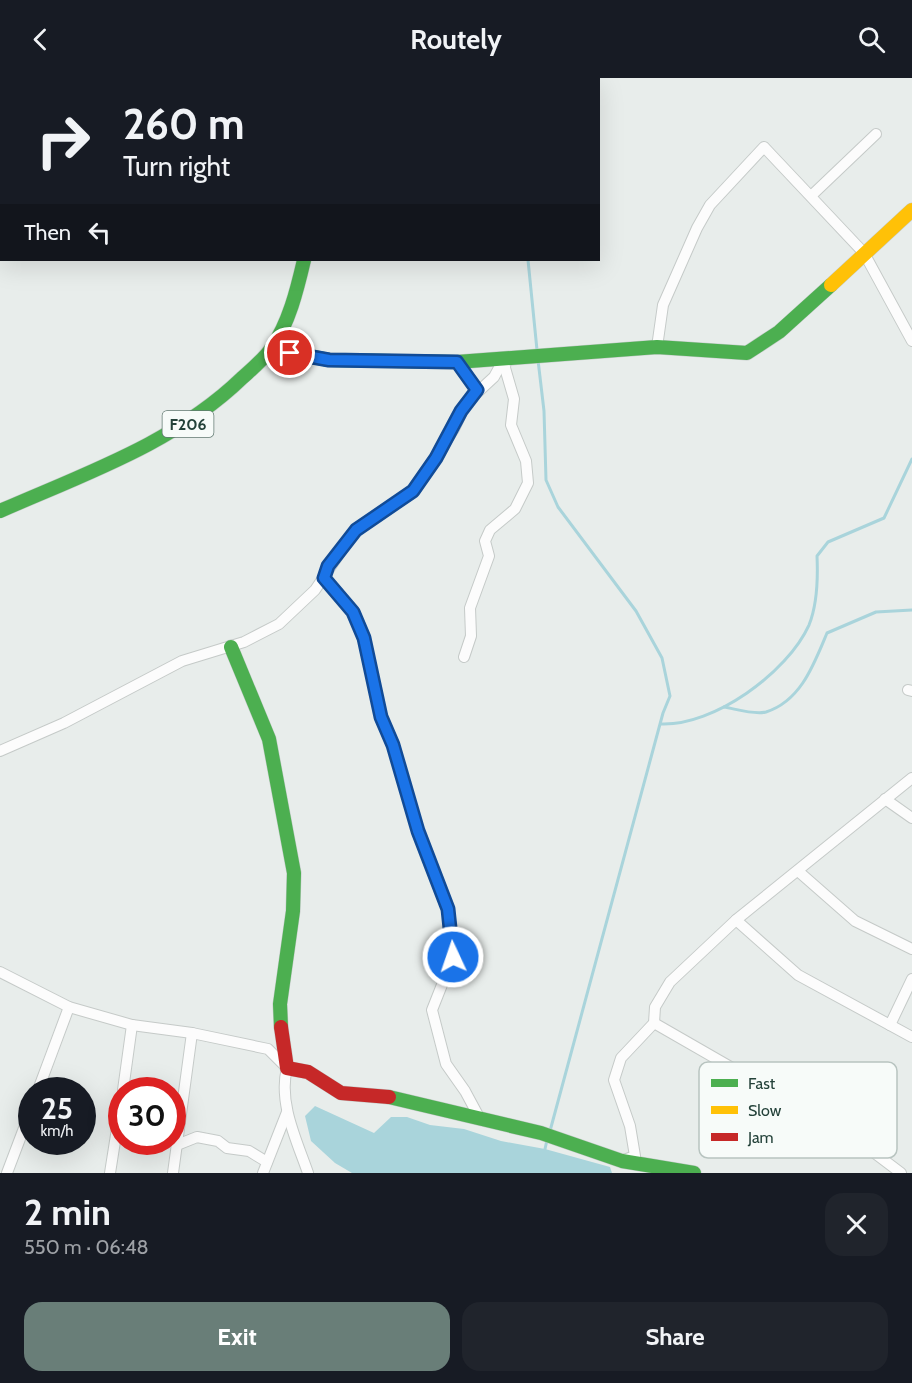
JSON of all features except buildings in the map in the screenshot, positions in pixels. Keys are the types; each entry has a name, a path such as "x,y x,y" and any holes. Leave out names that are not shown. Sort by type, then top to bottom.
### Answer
{"street":[{"path":"811,196 876,134"},
{"path":"657,347 663,305 697,228 710,206 764,147 864,253 912,341"},
{"path":"271,349 329,360 457,362 548,353 657,347 747,353 779,332 912,210"},
{"name":"F206","path":"0,511 185,426 217,403 271,349 292,302 304,261"},
{"path":"0,752 64,723 182,661 231,647 279,624 306,599 324,578 328,566 356,530 413,491 436,458 461,411 477,390 494,377 501,359"},
{"path":"464,657 471,636 470,608 489,556 485,541 490,530 515,509 528,483 526,461 511,425 514,399 501,359"},
{"path":"457,362 477,390"},
{"path":"324,578 353,612 364,638 381,717 393,745 418,831 448,909 453,957 432,1010 446,1064 465,1091 479,1117"},
{"path":"231,647 268,739 294,873 293,911 280,1004 282,1041 287,1068 284,1078 287,1112 308,1173"},
{"path":"622,1161 634,1156 634,1143 614,1080 615,1071 621,1058 654,1023 655,1006 670,982 736,920 912,778"},
{"path":"885,799 912,818"},
{"path":"798,871 855,921 912,949"},
{"path":"736,920 798,975 912,1037"},
{"path":"0,972 69,1006 132,1025 192,1033 268,1049 287,1068 308,1072 341,1093 397,1098 541,1133 622,1161 694,1173"},
{"path":"890,1025 912,979"},
{"path":"43,1077 69,1006"},
{"path":"654,1023 722,1062"},
{"path":"125,1077 132,1025"},
{"path":"186,1078 192,1033"},
{"path":"263,1173 287,1112"},
{"path":"186,1141 197,1137 218,1140 227,1148 249,1151 267,1162"},
{"path":"7,1173 18,1144"},
{"path":"110,1173 113,1155"},
{"path":"173,1173 176,1155"},
{"path":"881,1158 901,1173"}],"water":[{"path":"315,1106 374,1133 391,1117 407,1117 430,1125 464,1129 501,1141 545,1149 610,1167 612,1173 352,1173 335,1163 311,1141 305,1116"}],"waterway":[{"path":"528,261 537,350"},
{"path":"538,360 544,411 546,480 558,507 636,611 662,658 670,696 663,713 550,1131"},
{"path":"661,724 682,722 725,706 747,693 784,661 798,643 812,617 816,591 817,556 828,542 884,518 912,459"},
{"path":"724,707 756,713 778,707 805,680 827,633 876,612 912,610"},
{"path":"545,1149 547,1140"}],"traffic: fast":[{"path":"0,511 127,455 188,421 216,401 261,361 271,349 292,306 304,261"},
{"path":"271,349 329,360 457,362 657,347 747,353 779,332 831,285"},
{"path":"231,647 269,739 294,873 293,911 280,1004 281,1027"},
{"path":"389,1097 541,1133 622,1161 694,1173"}],"traffic: slow":[{"path":"831,285 912,210"}],"traffic: jam":[{"path":"281,1027 287,1068 308,1072 341,1093 389,1097"}],"route":[{"path":"290,353 329,360 457,362 477,390 461,411 454,429 413,491 374,515 356,530 328,566 324,578 353,612 364,638 381,717 393,745 418,831 448,909 453,937 453,957"}]}
